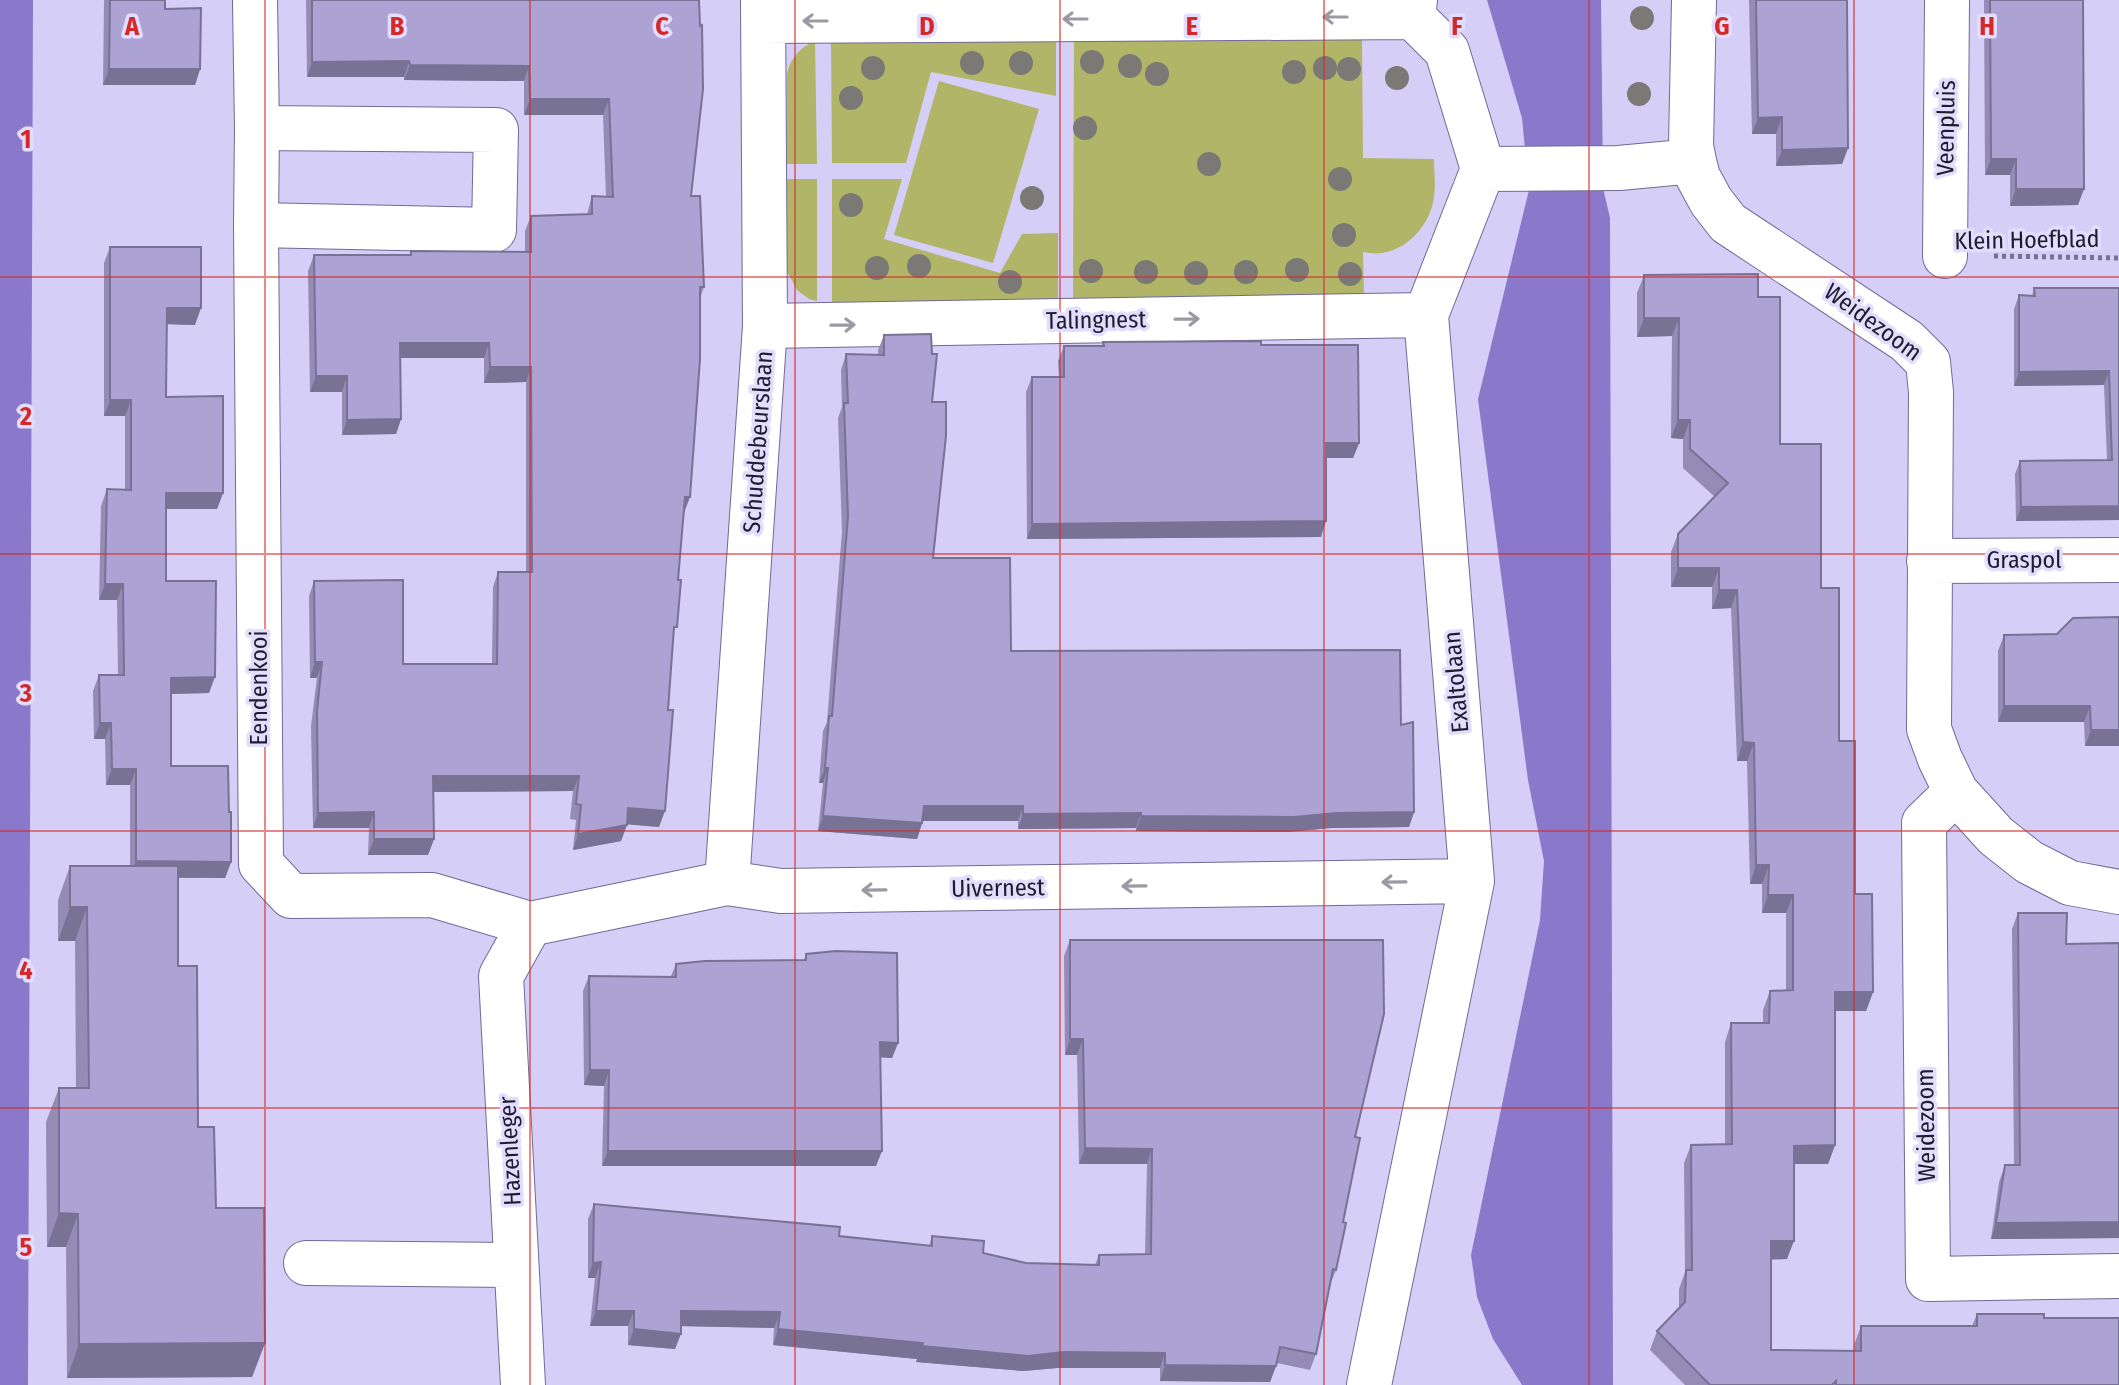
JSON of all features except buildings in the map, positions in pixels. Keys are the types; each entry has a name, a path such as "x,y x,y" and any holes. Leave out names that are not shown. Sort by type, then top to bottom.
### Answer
{"street":[{"name":"Eendenkooi","path":"255,0 261,864 291,896 432,895 530,924"},
{"name":"Weidezoom","path":"1694,0 1691,146 1698,177 1711,201 1728,223 1907,341 1928,362 1931,392 1929,729 1940,759 1956,792 1996,836 2029,862 2070,883 2119,892"},
{"name":"Veenpluis","path":"1945,256 1947,0"},
{"path":"763,11 1414,8 1447,51 1498,169 1619,168 1694,161"},
{"name":"Schuddebeurslaan","path":"727,883 765,326 763,11"},
{"path":"256,225 494,230 496,130 257,128"},
{"name":"Exaltolaan","path":"1369,1385 1472,881 1426,315 1498,169"},
{"name":"Talingnest","path":"765,326 1426,315"},
{"name":"Graspol","path":"1929,561 2119,560"},
{"name":"Weidezoom","path":"1956,792 1924,823 1928,1279 2119,1276"},
{"name":"Uivernest","path":"530,924 727,883 781,891 1472,881"},
{"name":"Hazenleger","path":"523,1385 501,976 530,924"},
{"path":"306,1263 516,1265"}],"path":[{"name":"Klein Hoefblad","path":"1945,256 2119,258"}],"green space":[{"path":"1362,38 1363,158 1434,159 1435,183 1432,207 1423,225 1410,240 1392,251 1363,252 1364,298 1073,300 1074,39"},
{"path":"1056,39 1056,96 931,72 906,163 832,163 831,40"},
{"path":"815,41 817,164 787,164 787,73 797,54"},
{"path":"939,81 1039,109 993,263 894,235"},
{"path":"786,179 817,179 817,301 797,290 787,271"},
{"path":"832,179 902,179 884,239 1000,273 1022,234 1058,233 1058,301 832,302"}],"shaded area":[{"path":"0,0 33,0 28,1385 0,1385"},
{"path":"1487,0 1601,0 1603,188 1610,218 1613,1385 1522,1385 1493,1339 1477,1297 1471,1255 1540,920 1544,861 1528,780 1478,399 1529,190 1522,118"}]}
